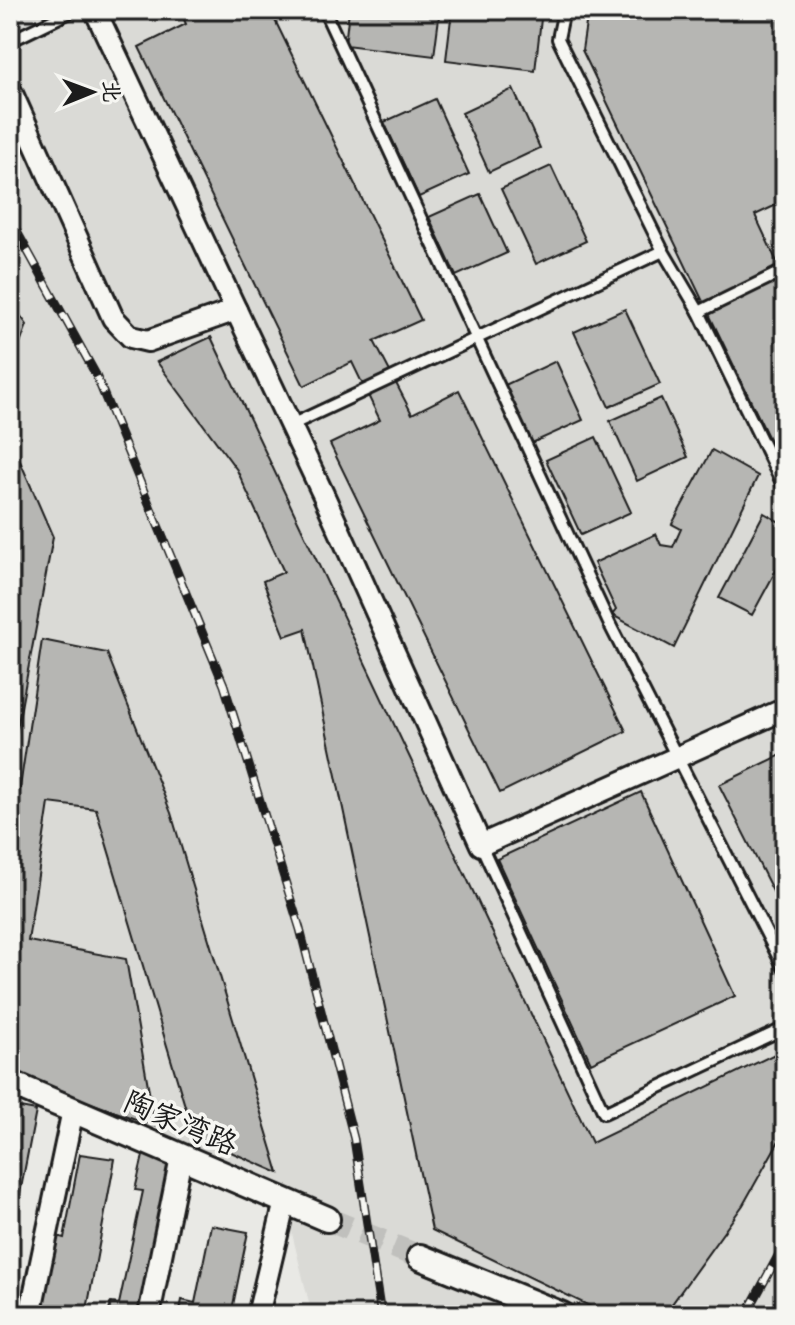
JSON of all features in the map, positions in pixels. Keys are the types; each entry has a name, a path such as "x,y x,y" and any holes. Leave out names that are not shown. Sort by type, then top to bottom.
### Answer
{"street":[{"path":"95,10 323,494 481,845 785,709"},
{"path":"10,89 113,318 131,337 148,341 236,310"},
{"name":"陶家湾路","path":"10,1083 327,1219"},
{"path":"30,1315 73,1110"},
{"path":"149,1315 181,1157"},
{"path":"258,1315 285,1201"},
{"path":"420,1257 562,1315"}],"lane":[{"path":"10,41 74,10"},
{"path":"324,10 608,621 785,970"},
{"path":"564,10 558,39 663,251 699,312 785,489"},
{"path":"289,426 663,251"},
{"path":"699,312 785,270"},
{"path":"481,845 604,1113 785,1028"}],"shaded area":[{"path":"10,10 785,10 785,1315 312,1315 284,1201 10,1083"}],"building":[{"path":"180,10 214,10 216,14 223,10 270,10 421,320 374,341 412,414 459,390 626,731 500,793 330,444 380,420 352,362 304,386 139,47 186,24"},
{"path":"349,10 440,10 434,56 345,45"},
{"path":"452,10 541,19 535,71 446,60"},
{"path":"588,10 785,10 785,201 755,215 785,279 785,472 582,50"},
{"path":"513,89 540,148 489,172 462,113"},
{"path":"435,99 469,174 419,197 384,122"},
{"path":"551,166 586,241 536,264 501,189"},
{"path":"480,194 507,253 456,276 429,217"},
{"path":"10,301 27,325 10,371"},
{"path":"625,309 660,384 609,407 574,332"},
{"path":"211,337 592,1143 785,1049 785,1130 743,1205 664,1315 608,1315 432,1230 305,629 285,636 263,581 284,572 237,470 157,362"},
{"path":"556,361 583,420 532,443 505,385"},
{"path":"661,398 688,457 637,481 610,421"},
{"path":"596,437 631,512 581,535 546,460"},
{"path":"712,450 758,476 674,648 612,615 616,610 594,563 656,534 661,545 673,547 681,529 672,524"},
{"path":"16,452 53,537 10,766 10,467"},
{"path":"764,513 785,525 785,554 752,615 719,598"},
{"path":"42,640 107,653 171,813 279,1173 194,1136 96,809 49,803 28,941 126,959 155,1126 10,1074 10,930 13,914 10,913 10,792 19,794"},
{"path":"785,753 785,915 719,785"},
{"path":"641,792 735,996 591,1063 497,859"},
{"path":"10,1106 36,1111 10,1245"},
{"path":"145,1147 174,1163 142,1315 108,1315 111,1303 119,1304 143,1191 135,1190"},
{"path":"80,1154 115,1159 86,1315 44,1315 45,1310 37,1310 53,1235 64,1238"},
{"path":"211,1225 248,1232 231,1315 179,1315 182,1300 195,1303"},
{"path":"455,1308 477,1315 453,1315"}],"tunnel":[{"path":"327,1219 420,1257"}],"railway":[{"path":"10,219 95,373 224,685 300,929 354,1139 381,1315"},
{"path":"746,1315 785,1243"}]}
